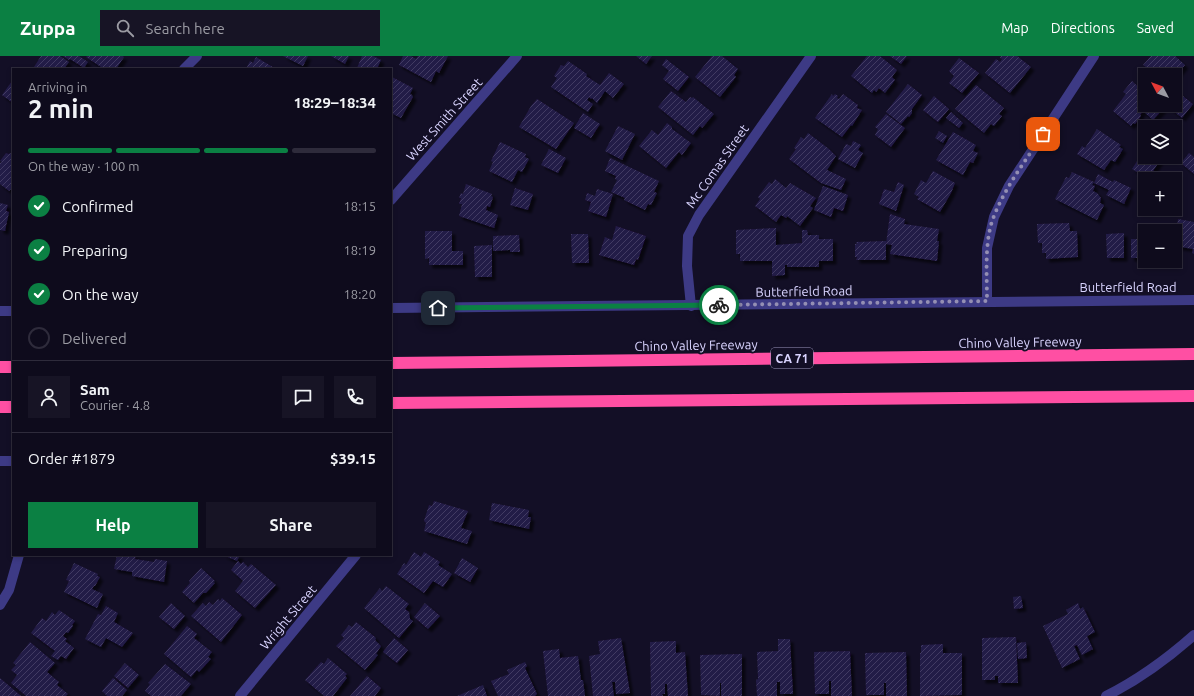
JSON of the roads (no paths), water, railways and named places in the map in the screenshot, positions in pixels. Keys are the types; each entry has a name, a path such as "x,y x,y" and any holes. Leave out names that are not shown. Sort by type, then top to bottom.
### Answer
{"highway":[{"name":"Chino Valley Freeway","path":"392,363 1194,354"},
{"path":"0,367 12,367"},
{"path":"392,403 1194,396"},
{"path":"0,407 12,407"}],"street":[{"path":"185,68 196,56"},
{"name":"West Smith Street","path":"392,199 517,56"},
{"name":"Mc Comas Street","path":"691,306 687,266 688,236 696,220 811,56"},
{"path":"987,301 987,248 994,217 1009,186 1094,56"},
{"name":"Butterfield Road","path":"392,308 1194,300"},
{"path":"0,311 12,311"},
{"path":"0,461 12,461"},
{"path":"0,605 9,590 19,556"},
{"name":"Wright Street","path":"240,696 355,556"},
{"path":"1106,696 1118,690 1172,654 1194,635"}]}
